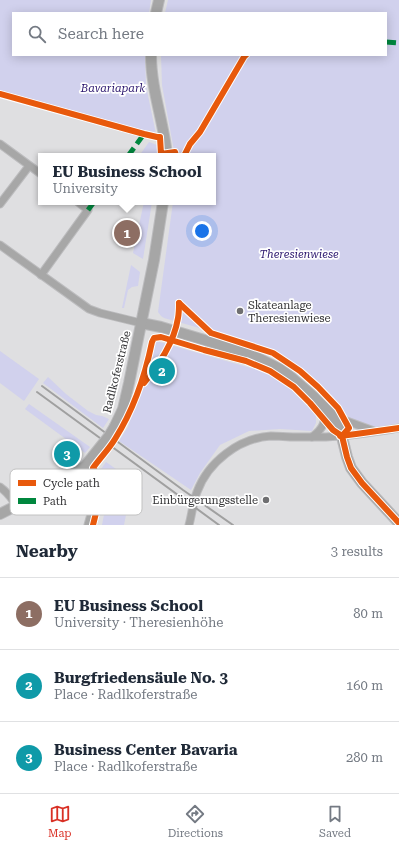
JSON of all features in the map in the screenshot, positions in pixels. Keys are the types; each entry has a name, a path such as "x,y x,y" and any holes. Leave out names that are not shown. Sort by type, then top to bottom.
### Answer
{"main road":[{"path":"156,12 158,0"},
{"path":"151,56 153,84 161,117 167,153"},
{"name":"Radlkoferstraße","path":"85,466 109,436 123,409 154,260 163,205"},
{"path":"141,323 162,327 231,348 258,358 280,369 291,377 333,416 342,436 351,468 362,483 399,523"},
{"path":"81,469 85,466"},
{"path":"0,514 10,509"}],"street":[{"path":"0,144 38,172"},
{"path":"0,204 29,166"},
{"path":"41,274 88,210 82,205"},
{"path":"0,245 89,309 141,323"},
{"path":"312,437 323,427 325,420 324,408"},
{"path":"333,416 376,432"},
{"path":"190,525 197,492 205,476 215,462 224,454 241,444 262,437 271,436 342,436 399,428"},
{"path":"0,487 10,496"},
{"path":"88,525 91,515"}],"green space":[{"name":"Bavariapark","path":"0,0 151,0 149,12 12,12 12,56 145,56 146,86 156,134 0,90"},
{"name":"Theresienwiese","path":"168,0 399,0 399,423 376,427 356,421 348,417 300,370 267,349 164,318 158,312 173,205 216,205 216,153 174,153 162,85 161,56 387,56 387,12 165,12"},
{"path":"149,142 157,145 158,153 141,153"},
{"path":"143,205 152,205 143,259 133,253"},
{"path":"131,265 140,272 138,286 132,287 128,290 124,308 122,308"},
{"path":"156,341 268,373 291,389 316,415 316,423 312,431 280,429 249,431 220,445 200,473 191,490 119,441 128,427"},
{"path":"0,351 39,379 24,401 0,383"},
{"path":"48,377 66,394 88,411 109,419 103,428 43,383"},
{"path":"29,404 90,447 85,453 25,409"},
{"path":"106,462 116,469 101,469"},
{"path":"104,515 126,515 124,525 102,525"}],"railway":[{"path":"42,386 233,525"},
{"path":"37,392 219,525"}],"marked path":[{"path":"387,42 399,43"},
{"path":"130,153 144,134"},
{"path":"88,210 92,205"}],"cycle path":[{"path":"186,153 190,144 200,132 245,56"},
{"path":"0,94 144,134 160,137 161,153"},
{"path":"168,153 175,153"},
{"path":"179,303 211,333 273,353 300,371 338,408 349,428 342,436"},
{"path":"144,383 160,361 173,336 179,314 179,303"},
{"path":"94,469 93,468 113,443 122,428 142,380 152,342 154,338 161,337 246,361 270,371 294,387 333,430 342,436"},
{"path":"340,436 399,428"},
{"path":"342,436 351,468 362,483 399,523"},
{"path":"93,525 96,515"}],"place":[{"name":"EU Business School","path":"127,233"},
{"name":"Skateanlage Theresienwiese","path":"240,311"},
{"name":"Burgfriedensäule No. 3","path":"162,371"},
{"name":"Business Center Bavaria","path":"67,454"},
{"name":"Einbürgerungsstelle","path":"266,500"}]}
